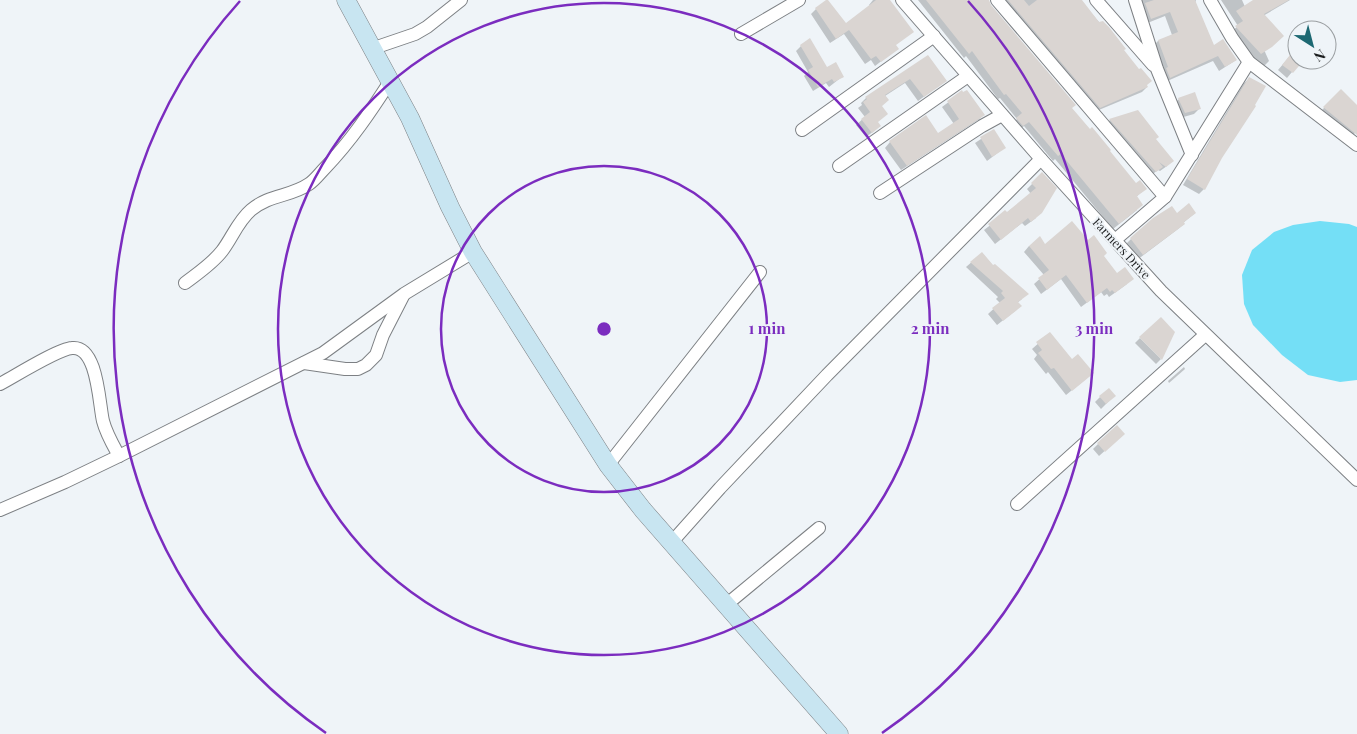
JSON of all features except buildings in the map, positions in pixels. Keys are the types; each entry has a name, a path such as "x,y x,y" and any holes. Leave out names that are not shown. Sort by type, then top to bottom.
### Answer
{"street":[{"path":"346,0 374,48 473,252 608,464 625,488 672,543 839,734"},
{"path":"374,48 415,34 427,27 461,0"},
{"path":"741,34 799,0"},
{"name":"Farmers Drive","path":"902,0 1041,159 1162,291 1205,335 1357,480"},
{"path":"997,0 1165,197"},
{"path":"1096,0 1156,69"},
{"path":"1135,0 1156,69 1192,154"},
{"path":"1210,0 1232,38 1249,62 1357,145"},
{"path":"802,130 934,36"},
{"path":"1115,240 1165,197 1249,62"},
{"path":"839,166 968,76"},
{"path":"185,283 213,261 222,251 248,212 274,197 299,190 311,183 360,128 390,80"},
{"path":"880,193 982,126 1002,115"},
{"path":"672,543 720,488 821,382 1041,159"},
{"path":"0,510 119,456 303,363 342,340 404,294 473,252"},
{"path":"608,464 760,272"},
{"path":"303,363 358,369 366,365 376,355 383,335 404,294"},
{"path":"1017,504 1205,335"},
{"path":"0,384 58,353 72,348 79,348 85,353 95,374 99,388 103,420 108,435 119,456"},
{"path":"726,605 819,528"}],"water":[{"path":"1320,221 1349,224 1357,227 1357,380 1340,382 1308,375 1282,355 1253,325 1244,304 1242,275 1252,250 1274,232 1293,225"}]}
